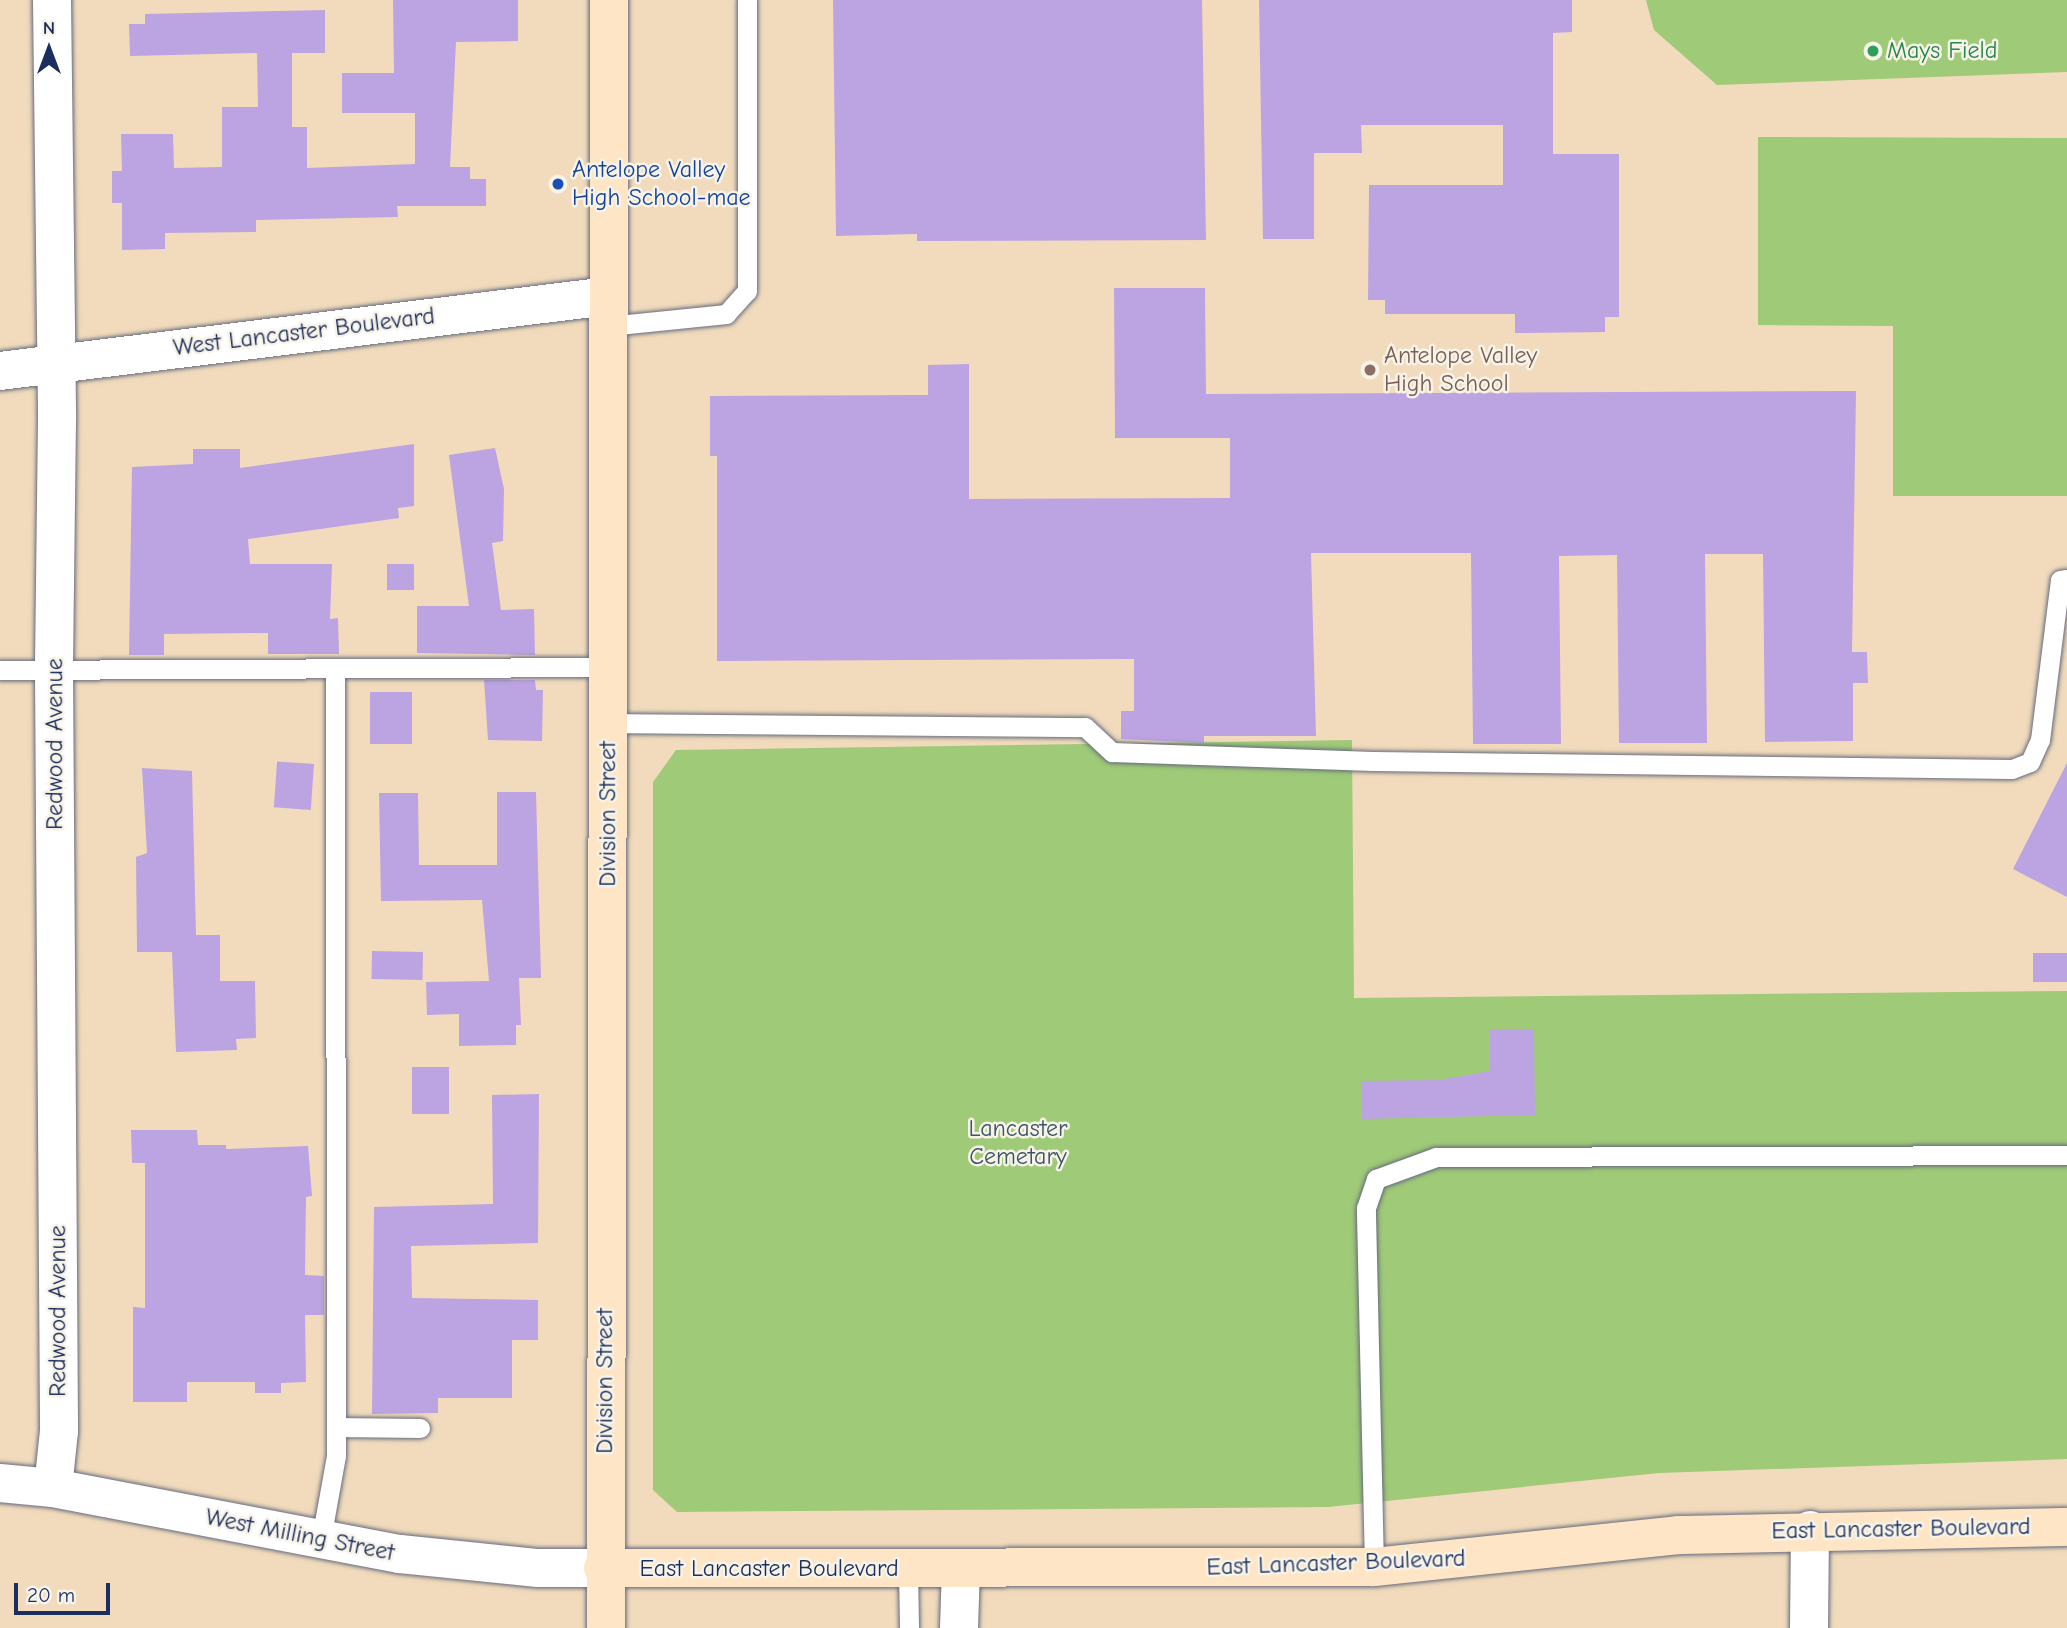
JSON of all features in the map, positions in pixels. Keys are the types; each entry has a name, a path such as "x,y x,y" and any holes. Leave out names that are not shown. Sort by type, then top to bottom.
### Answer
{"main road":[{"name":"Division Street","path":"606,1628 603,1568 609,723 609,0"},
{"name":"East Lancaster Boulevard","path":"603,1568 1374,1567 1678,1535 1810,1530 2067,1527"}],"street":[{"name":"Redwood Avenue","path":"52,0 56,363 54,670 59,1431 53,1488"},
{"name":"West Lancaster Boulevard","path":"0,371 56,363 608,311"},
{"name":"West Milling Street","path":"0,1483 53,1488 400,1554 515,1566 603,1568"},
{"path":"1809,1628 1810,1530"},
{"path":"959,1628 961,1568"}],"lane":[{"path":"608,311 726,314 747,291 747,0"},
{"path":"609,723 1085,727 1112,752 1373,761 2012,769 2030,762 2040,740 2060,580 2067,579"},
{"path":"0,670 608,667"},
{"path":"321,1539 336,1457 335,668"},
{"path":"1374,1567 1366,1208 1376,1179 1436,1157 2067,1155"},
{"path":"336,1427 420,1428"},
{"path":"908,1569 909,1628"}],"green space":[{"name":"Mays Field","path":"1646,0 2067,0 2067,72 1717,85 1654,30"},
{"path":"1758,137 2067,138 2067,496 1893,496 1893,326 1758,325"},
{"name":"Lancaster Cemetary","path":"1352,740 1354,998 2067,991 2067,1459 1659,1473 1328,1507 677,1512 653,1490 653,782 676,750"}],"building":[{"path":"393,0 518,0 518,41 456,42 450,167 470,167 470,179 486,179 486,206 397,206 398,217 256,220 256,232 165,233 165,249 122,250 122,203 112,203 112,171 122,171 121,134 173,134 174,168 222,167 222,107 258,107 257,53 130,56 129,24 145,24 145,14 325,10 325,53 292,53 292,127 307,127 307,168 415,164 415,113 342,113 342,73 394,73"},
{"path":"833,0 1202,0 1206,240 917,241 917,234 836,236"},
{"path":"1259,0 1572,0 1572,32 1553,33 1553,154 1619,154 1619,317 1605,317 1605,332 1515,333 1515,314 1385,314 1385,300 1368,300 1369,185 1503,185 1503,125 1361,125 1362,153 1314,153 1314,239 1263,239"},
{"path":"1114,288 1205,288 1206,394 1856,391 1852,652 1867,652 1868,683 1853,683 1853,741 1765,742 1763,554 1705,554 1707,743 1619,743 1617,555 1559,556 1561,744 1473,744 1471,553 1311,553 1316,736 1204,736 1204,743 1121,739 1121,711 1134,711 1134,659 717,661 717,456 710,456 710,396 928,395 928,365 969,364 969,499 1230,498 1230,438 1115,438"},
{"path":"414,444 414,506 398,508 399,518 248,539 250,564 332,564 330,619 338,618 339,654 268,654 268,633 164,634 164,655 129,655 132,467 193,464 193,449 240,449 240,468"},
{"path":"495,448 504,489 503,541 492,543 501,610 534,609 535,655 417,653 417,606 469,606 449,455"},
{"path":"387,564 414,564 414,590 387,590"},
{"path":"484,680 535,680 536,690 543,690 542,741 488,740"},
{"path":"370,692 412,692 412,744 370,744"},
{"path":"277,761 314,764 311,810 274,807"},
{"path":"2067,763 2067,897 2013,869"},
{"path":"142,768 192,771 196,935 220,935 220,981 255,981 256,1038 236,1039 237,1050 176,1052 172,952 137,952 136,857 147,853"},
{"path":"497,792 536,792 541,978 519,978 521,1025 516,1025 516,1045 459,1046 459,1014 427,1015 426,982 489,981 482,900 381,901 379,793 418,793 419,865 497,865"},
{"path":"372,951 423,952 423,980 372,979"},
{"path":"2033,953 2067,953 2067,982 2033,982"},
{"path":"1490,1029 1534,1029 1535,1115 1362,1119 1361,1081 1440,1080 1490,1071"},
{"path":"412,1067 449,1067 449,1114 412,1114"},
{"path":"539,1094 538,1243 411,1246 412,1298 538,1300 538,1340 512,1340 512,1398 438,1398 438,1413 372,1414 374,1207 493,1204 492,1095"},
{"path":"131,1130 197,1130 198,1145 226,1145 226,1149 308,1146 312,1196 306,1197 305,1275 324,1276 324,1315 305,1315 306,1382 281,1383 281,1393 255,1393 255,1382 187,1382 187,1402 133,1402 133,1307 145,1308 145,1163 132,1163"}],"place":[{"name":"Mays Field","path":"1873,51"},
{"name":"Antelope Valley High School-mae","path":"558,184"},
{"name":"Antelope Valley High School","path":"1370,370"}]}
